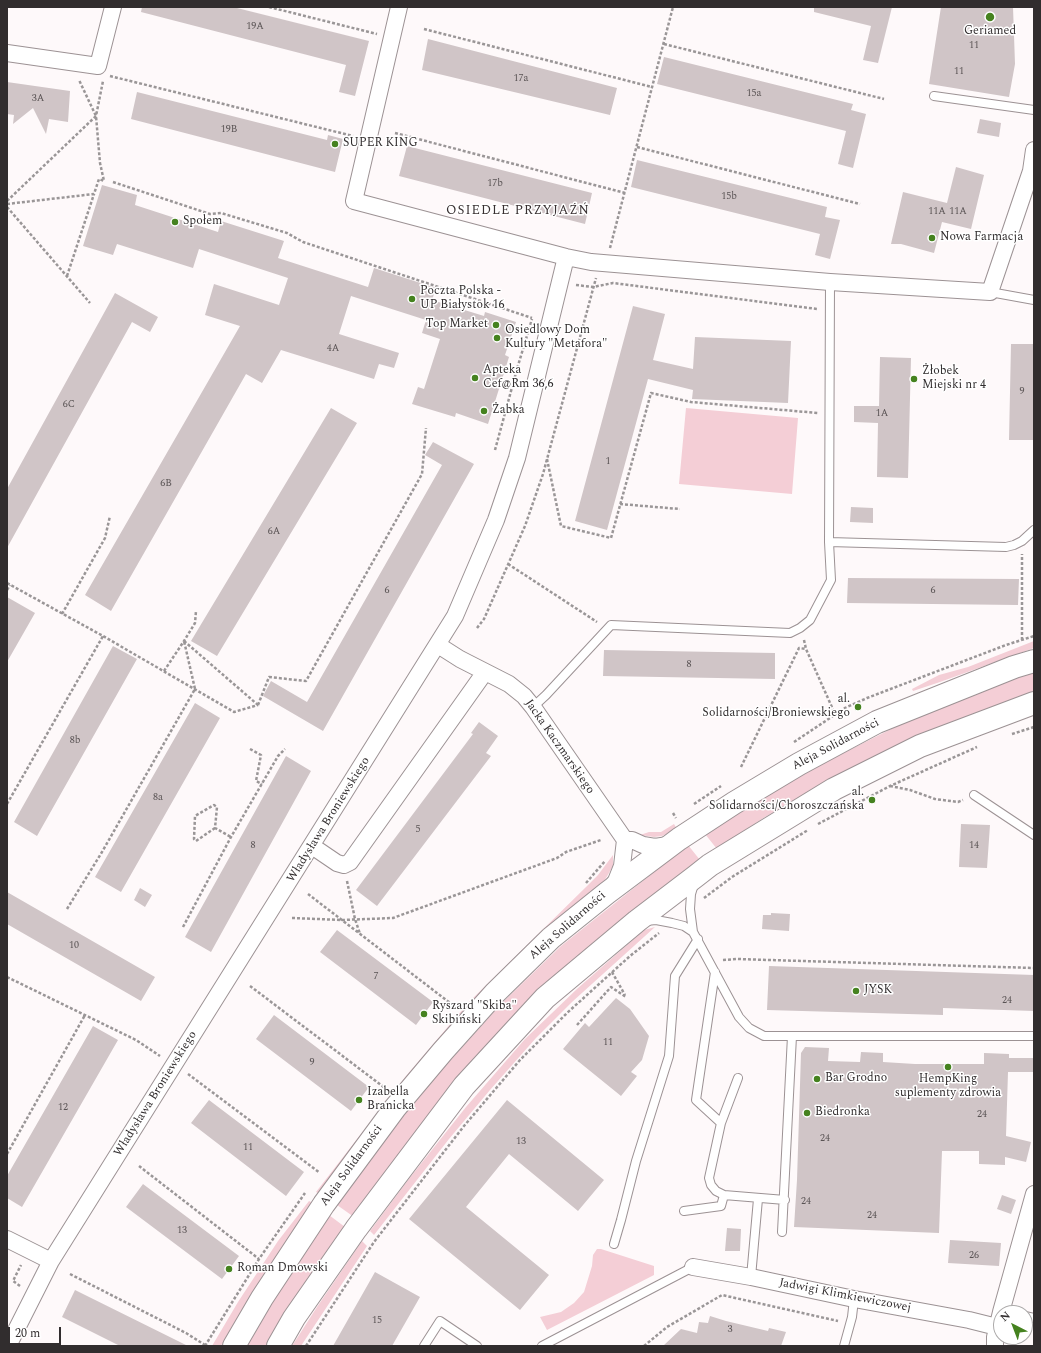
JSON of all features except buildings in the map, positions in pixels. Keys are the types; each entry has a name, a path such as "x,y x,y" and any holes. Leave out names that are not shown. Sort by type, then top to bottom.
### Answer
{"main road":[{"name":"Aleja Solidarności","path":"234,1346 262,1298 324,1204 400,1103 443,1051 495,993 551,938 607,893 679,839 734,803 799,764 877,722 1034,661"},
{"path":"278,1346 294,1318 356,1229 464,1086 545,998 637,921 696,876 834,789 920,746 1034,703"}],"street":[{"path":"7,53 98,66 113,7"},
{"path":"399,7 354,201 566,257 591,262 830,282 990,292 1031,171 1034,150"},
{"name":"Władysława Broniewskiego","path":"8,1346 51,1261 455,616 496,520 517,458 566,257"},
{"name":"Jacka Kaczmarskiego","path":"438,645 509,684 524,696 625,840"},
{"path":"312,846 330,859 344,865 350,862 485,672"},
{"path":"607,893 616,881 622,866 625,840 632,840 643,845 655,847 668,845 679,839"},
{"path":"1005,1305 1034,1194"},
{"path":"7,1239 51,1261"},
{"name":"Jadwigi Klimkiewiczowej","path":"693,1267 969,1320 993,1318"}],"lane":[{"path":"934,96 1034,110"},
{"path":"533,707 611,625 790,633 800,628 810,620 831,580 829,542 830,282"},
{"path":"990,292 1034,300"},
{"path":"829,542 1006,547 1022,541 1034,530"},
{"path":"974,795 1034,835"},
{"path":"696,876 691,894 690,909 696,935 739,1017 749,1028 764,1036 1034,1036"},
{"path":"637,921 656,920 672,923 684,926 696,935"},
{"path":"614,1244 636,1161 669,1056 675,976 696,935"},
{"path":"715,972 696,1100 721,1123"},
{"path":"782,1232 785,1200 792,1036"},
{"path":"738,1078 721,1123 710,1178 711,1185 716,1191 724,1195 785,1200"},
{"path":"684,1211 721,1206 724,1195"},
{"path":"751,1277 758,1198"},
{"path":"542,1346 693,1267"},
{"path":"844,1346 850,1324 854,1298"},
{"path":"424,1346 440,1321 477,1346"}],"path":[{"path":"269,7 379,35"},
{"path":"476,628 484,619 525,526 547,458 593,287 612,242 673,7"},
{"path":"424,29 652,87"},
{"path":"664,44 884,99"},
{"path":"70,62 96,116"},
{"path":"67,277 99,179 104,180 100,163 96,116 104,74 356,137"},
{"path":"7,202 96,116"},
{"path":"395,133 625,193"},
{"path":"637,147 860,204"},
{"path":"113,182 210,214 222,214 287,233 304,242 532,318 495,450"},
{"path":"7,202 94,194"},
{"path":"7,207 90,303"},
{"path":"560,282 593,287 613,283 830,310"},
{"path":"547,458 561,526 611,538 651,393 691,402 820,414"},
{"path":"258,705 269,677 306,681 422,474 426,428"},
{"path":"620,504 680,509"},
{"path":"62,614 105,538 110,516"},
{"path":"1022,541 1022,640"},
{"path":"508,564 607,629"},
{"path":"7,590 8,584 103,636 234,712 258,705"},
{"path":"164,671 195,623 196,611"},
{"path":"7,804 103,636"},
{"path":"741,767 799,648 806,649 835,714 845,708 897,686 911,683 1034,636"},
{"path":"184,641 258,705"},
{"path":"67,909 102,852 195,689 184,641"},
{"path":"1008,736 1034,727"},
{"path":"690,909 732,877 818,824 890,786 981,746"},
{"path":"183,927 231,837 278,756 285,748"},
{"path":"250,749 261,755 256,781 262,784"},
{"path":"890,786 910,790 935,799 958,802 974,795"},
{"path":"214,805 217,806 215,828 196,841 194,839 196,816 214,805"},
{"path":"215,828 231,837"},
{"path":"292,918 342,920 393,918 557,858 566,852 601,840"},
{"path":"344,865 355,919 361,934"},
{"path":"308,894 454,1006"},
{"path":"306,1346 374,1242 464,1126 520,1060 567,1013 612,972 672,923"},
{"path":"710,962 737,959 1034,968"},
{"path":"577,1025 611,987 626,998 612,972"},
{"path":"7,977 136,1040 194,1077 320,1173"},
{"path":"250,986 385,1088"},
{"path":"7,1154 85,1015"},
{"path":"139,1166 259,1259"},
{"path":"70,1274 186,1333 205,1345 259,1259 307,1191"},
{"path":"644,1346 667,1327 722,1295 850,1324"}],"shaded area":[{"path":"686,408 798,418 792,494 679,484"},
{"path":"1034,641 1034,648 940,682 913,691 912,689 939,675 968,667"},
{"path":"1034,672 1034,691 973,715 831,780 765,817 717,849 705,834 808,771 899,725 994,686"},
{"path":"674,824 677,829 662,836 654,837 640,835 649,832 661,832"},
{"path":"688,845 700,860 592,945 354,1217 337,1205 420,1094 501,1004 561,946"},
{"path":"613,855 613,866 602,885 320,1194 316,1192 406,1076 469,1002 598,875"},
{"path":"655,927 572,1002 536,1038 449,1139 374,1235 370,1231 408,1180 466,1107 525,1039 578,988 644,930"},
{"path":"309,1201 313,1203 263,1276 221,1346 212,1346 238,1302 278,1241"},
{"path":"329,1215 345,1227 268,1346 244,1346 252,1332"},
{"path":"362,1241 367,1246 301,1346 292,1346 317,1307"},
{"path":"597,1249 654,1266 654,1275 547,1330 540,1317 561,1312 574,1303 584,1292 592,1266 593,1255"}],"place":[{"name":"Geriamed","path":"990,17"},
{"name":"SUPER KING","path":"335,144"},
{"name":"Społem","path":"175,222"},
{"name":"Nowa Farmacja","path":"932,238"},
{"name":"Poczta Polska - UP Białystok 16","path":"412,299"},
{"name":"Top Market","path":"496,325"},
{"name":"Osiedlowy Dom Kultury \"Metafora\"","path":"497,338"},
{"name":"Apteka Cef@Rm 36,6","path":"475,378"},
{"name":"Żłobek Miejski nr 4","path":"914,379"},
{"name":"Żabka","path":"484,411"},
{"name":"al. Solidarności/Broniewskiego","path":"858,707"},
{"name":"al. Solidarności/Choroszczańska","path":"872,800"},
{"name":"JYSK","path":"856,991"},
{"name":"Ryszard \"Skiba\" Skibiński","path":"424,1014"},
{"name":"HempKing suplementy zdrowia","path":"948,1067"},
{"name":"Bar Grodno","path":"817,1079"},
{"name":"Izabella Branicka","path":"359,1100"},
{"name":"Biedronka","path":"807,1113"},
{"name":"Roman Dmowski","path":"229,1269"}],"district":[{"name":"OSIEDLE PRZYJAŹŃ","path":"518,211"}]}
